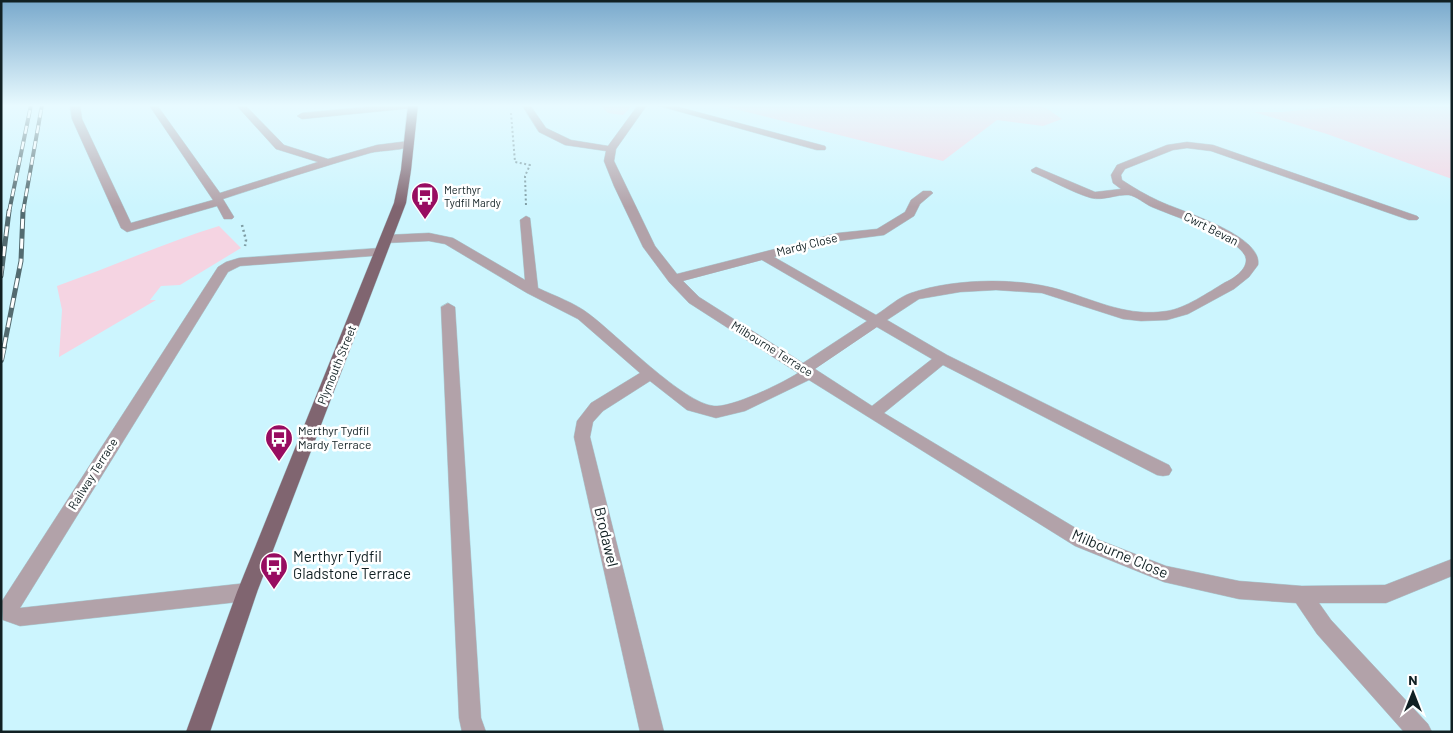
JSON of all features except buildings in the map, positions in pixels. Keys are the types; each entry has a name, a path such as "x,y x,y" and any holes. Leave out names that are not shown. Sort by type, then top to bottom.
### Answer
{"main road":[{"name":"Plymouth Street","path":"198,732 247,592 400,203 409,139"}],"street":[{"path":"86,139 128,228 328,162 377,148 409,144"},
{"path":"177,139 219,199 228,217"},
{"path":"273,139 280,147 328,162"},
{"path":"561,139 569,143 612,148 618,139"},
{"path":"788,139 821,148"},
{"name":"Cwrt Bevan","path":"383,246 429,237 449,241 532,290 582,316 650,374 694,406 716,412 739,407 802,378 807,370 914,296 946,289 1041,289 1057,292 1109,312 1132,316 1176,314 1233,285 1253,265 1252,255 1246,247 1212,227 1131,192 1117,181 1116,175 1121,167 1171,147 1193,146 1222,151 1413,218"},
{"name":"Milbourne Terrace","path":"612,148 609,161 618,186 649,247 674,279 694,300 807,370 873,414"},
{"path":"1036,170 1094,194 1131,192"},
{"name":"Mardy Close","path":"674,279 838,237 880,232 910,214 915,202 927,193"},
{"path":"526,220 532,290"},
{"path":"239,262 383,246"},
{"path":"763,256 942,358 1163,470"},
{"name":"Railway Terrace","path":"239,262 223,270 9,607 10,614 20,616 247,592"},
{"path":"448,308 470,718 474,732"},
{"path":"873,414 942,358"},
{"name":"Brodawel","path":"650,374 597,407 585,421 582,437 652,732"},
{"name":"Milbourne Close","path":"873,414 1082,541 1164,574 1238,590 1302,595 1386,594 1452,567"},
{"path":"1302,595 1324,627 1420,732"}],"path":[{"path":"514,139 515,162 530,165 525,176 526,220"},
{"path":"228,217 240,222 244,228 245,250 239,262"}],"shaded area":[{"path":"856,139 972,139 943,161"},
{"path":"1341,139 1452,139 1452,179"},
{"path":"219,226 241,248 180,285 161,286 150,300 156,300 59,357 62,310 57,286"}],"railway":[{"path":"9,212 24,139"},
{"path":"23,212 36,139"},
{"path":"1,276 9,211"},
{"path":"4,347 21,261 23,211"},
{"path":"1,360 4,346"}],"place":[{"name":"Merthyr Tydfil Mardy","path":"425,220"},
{"name":"Merthyr Tydfil Mardy Terrace","path":"279,462"},
{"name":"Merthyr Tydfil Gladstone Terrace","path":"274,590"}]}
